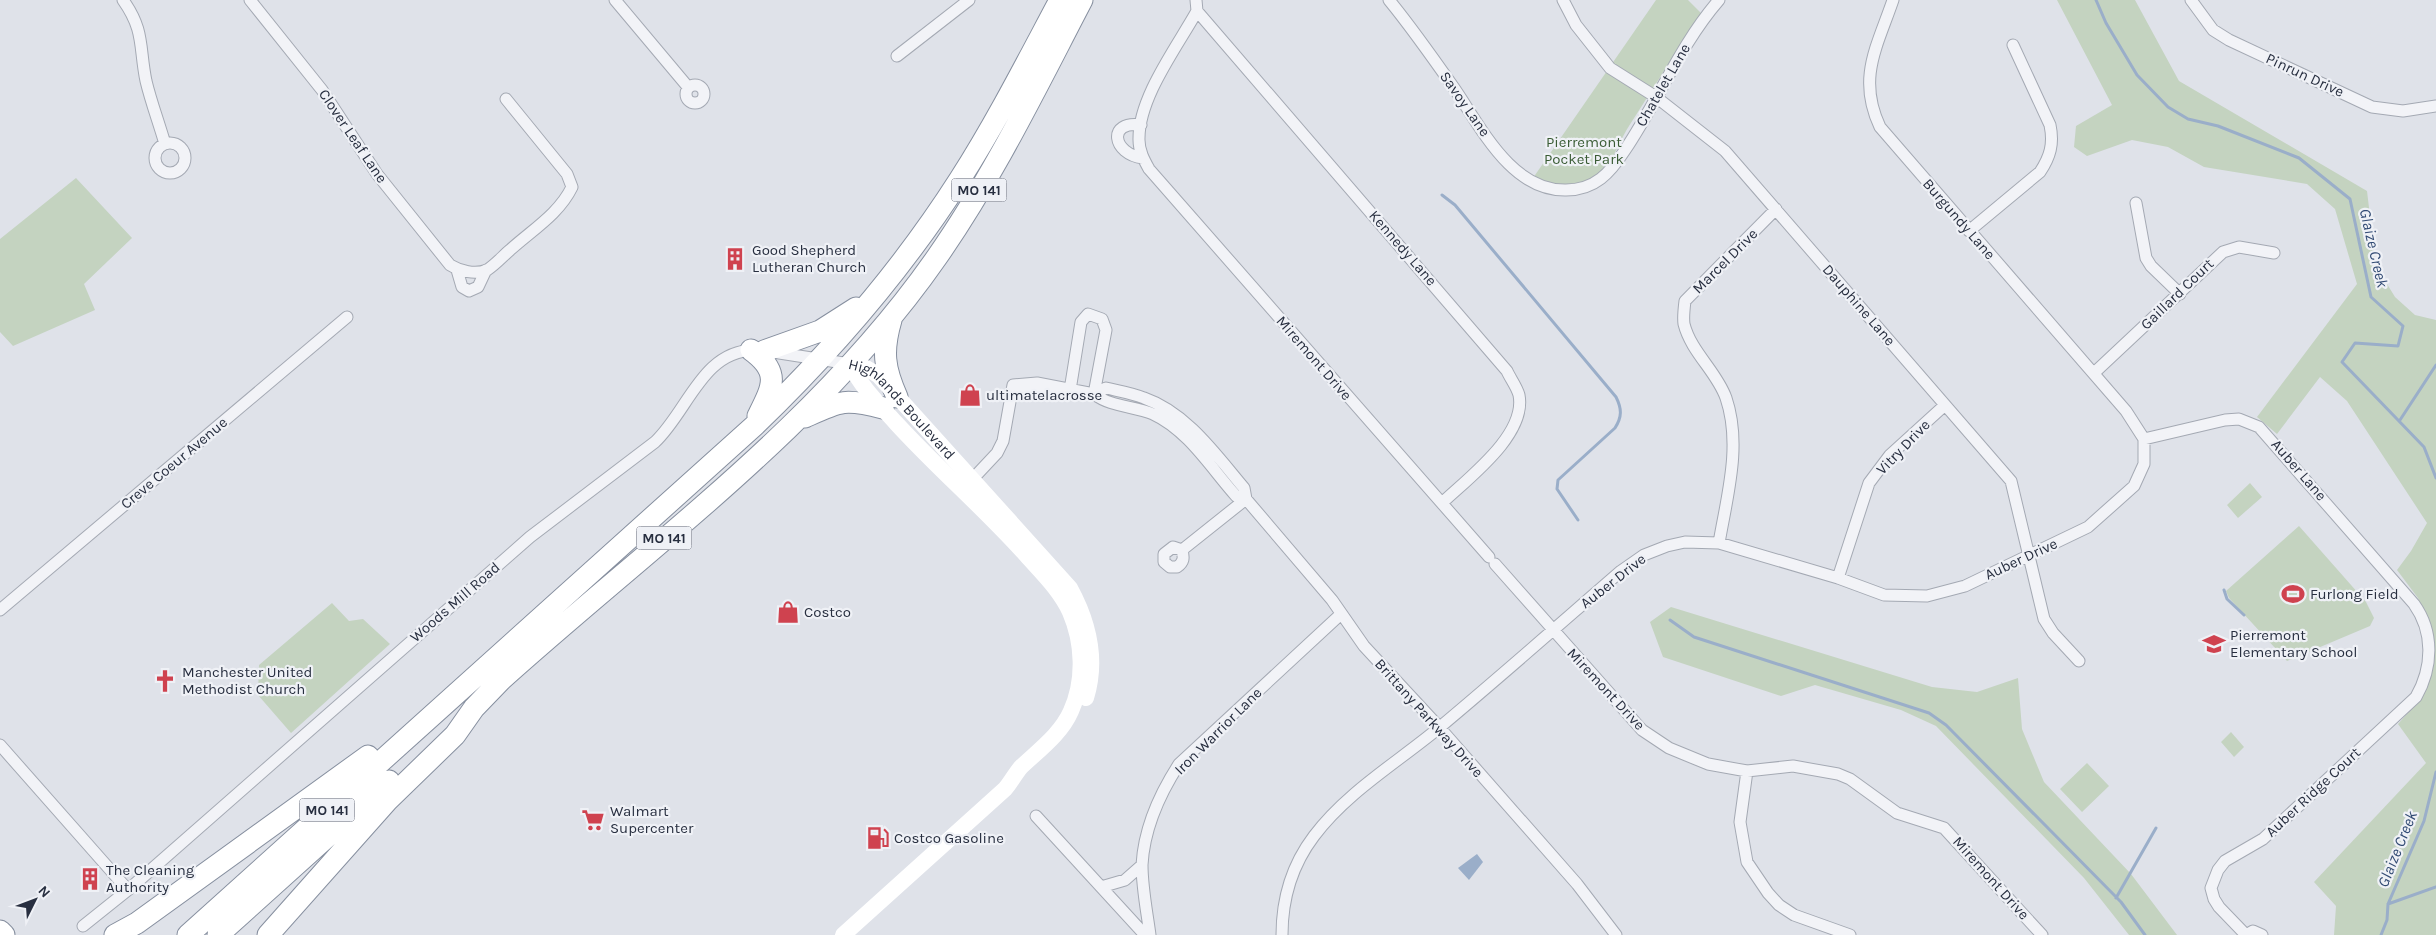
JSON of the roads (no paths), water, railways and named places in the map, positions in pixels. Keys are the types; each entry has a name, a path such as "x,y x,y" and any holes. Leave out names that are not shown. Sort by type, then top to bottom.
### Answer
{"highway":[{"name":"MO 141","path":"188,935 754,426 821,358 878,292 920,238 960,179 997,117 1060,0"},
{"name":"MO 141","path":"218,935 419,754 474,708 527,656 729,482 793,422 850,364 892,316 937,257 957,227 1015,126 1082,0"},
{"path":"754,426 772,383 771,370 758,350 820,331 878,292"},
{"path":"793,422 837,402 848,400 890,403 885,342 892,316"},
{"path":"844,332 846,354 850,364"},
{"path":"116,935 132,929 466,684"},
{"path":"268,935 387,801 455,735 474,708"},
{"path":"0,931 4,935"}],"street":[{"path":"123,0 135,20 141,36 146,81 165,144"},
{"name":"Clover Leaf Lane","path":"250,0 322,90 377,174 450,265 457,270 462,287 469,291 478,287 486,270 551,216 566,200 572,187 567,174 506,99"},
{"path":"615,0 688,88"},
{"path":"897,56 969,0"},
{"name":"Savoy Lane","path":"1389,0 1416,32 1498,153 1529,182 1554,190"},
{"name":"Dauphine Lane","path":"1563,0 1576,25 1610,68 1656,97 1725,151 2012,481 2044,619 2053,633 2079,661"},
{"name":"Chatelet Lane","path":"1554,190 1584,188 1596,183 1608,173 1626,149 1700,21 1719,0"},
{"name":"Burgundy Lane","path":"1893,0 1869,70 1869,98 1880,127 2094,373 2126,411 2144,439"},
{"name":"Pinrun Drive","path":"2190,0 2213,30 2229,40 2372,107 2403,112 2436,106"},
{"name":"Miremont Drive","path":"1197,6 1150,95 1140,124 1139,142 1142,158 1165,189 1642,730 1668,748 1708,764 1747,770 1794,766 1838,774 1850,779 1897,813 1944,828 2042,935"},
{"name":"Kennedy Lane","path":"1197,6 1507,371 1519,395 1516,422 1501,446 1442,503"},
{"path":"1969,231 2040,172 2048,160 2051,149 2053,137 2050,125 2013,44"},
{"name":"Miremont Drive","path":"1140,124 1126,125 1120,129 1117,137 1119,146 1125,153 1142,158"},
{"path":"2136,203 2146,258 2151,266 2180,294"},
{"name":"Marcel Drive","path":"1719,543 1733,459 1734,426 1726,396 1689,336 1684,323 1685,301 1776,209"},
{"name":"Gaillard Court","path":"2094,373 2180,294 2222,252 2240,247 2274,252"},
{"path":"457,270 468,272 486,270"},
{"path":"1070,390 1081,322 1088,314 1092,314 1102,319 1106,330 1094,394"},
{"name":"Creve Coeur Avenue","path":"0,610 348,316"},
{"name":"Woods Mill Road","path":"83,926 128,890 522,544 655,442 668,430 702,379 718,362 739,352 758,350 821,358 850,364"},
{"name":"Highlands Boulevard","path":"843,935 1006,788 1027,777 1057,750 1069,734 1084,706 1090,687 1092,646 1088,628 1070,588 968,484 933,463 890,403 878,375 866,368 850,364"},
{"name":"Brittany Parkway Drive","path":"968,484 997,453 1002,441 1014,385 1026,391 1050,394 1070,390 1094,394 1106,388 1144,397 1169,410 1197,433 1244,488 1246,500 1332,600 1364,646 1439,727 1577,884 1616,935"},
{"name":"Vitry Drive","path":"1838,578 1869,483 1890,455 1945,405"},
{"name":"Auber Lane","path":"2144,439 2225,420 2239,419 2259,426 2414,604 2422,614 2428,636"},
{"name":"Auber Drive","path":"1282,935 1284,900 1294,869 1313,837 1333,813 1439,727 1621,571 1644,555 1685,542 1719,543 1838,578 1884,595 1927,596 1966,586 2088,527 2134,486 2144,464 2144,439"},
{"path":"1182,550 1246,500"},
{"name":"Iron Warrior Lane","path":"1150,935 1142,865 1152,815 1167,783 1179,764 1341,614"},
{"name":"Auber Ridge Court","path":"2262,935 2256,931 2246,935 2219,907 2214,899 2211,888 2218,870 2233,856 2263,838 2416,697 2425,678 2429,654 2428,636"},
{"path":"0,745 128,890"},
{"path":"1747,770 1740,822 1747,862 1768,893 1779,905 1794,915 1850,935"},
{"path":"1036,816 1145,935"},
{"path":"1101,887 1125,880 1142,865"}],"water":[{"path":"1477,854 1483,862 1469,880 1458,868"}],"waterway":[{"name":"Glaize Creek","path":"2096,0 2106,23 2137,75 2168,107 2188,119 2218,126 2299,158 2350,199 2371,297 2403,326 2398,346 2355,343 2342,362 2424,447 2436,478"},
{"path":"1442,195 1455,205 1618,401 1620,417 1615,428 1558,480 1557,489 1578,520"},
{"path":"2400,420 2436,365"},
{"path":"2224,590 2227,599 2244,615"},
{"path":"1670,620 1694,637 1929,713 1946,725 2121,902 2145,935"},
{"name":"Glaize Creek","path":"2381,935 2387,920 2388,904 2424,821 2436,772"},
{"path":"2116,898 2156,828"},
{"path":"2388,904 2436,887"}],"place":[{"name":"Good Shepherd Lutheran Church","path":"735,259"},
{"name":"ultimatelacrosse","path":"970,395"},
{"name":"Furlong Field","path":"2293,594"},
{"name":"Costco","path":"788,612"},
{"name":"Pierremont Elementary School","path":"2214,644"},
{"name":"Manchester United Methodist Church","path":"165,681"},
{"name":"Walmart Supercenter","path":"593,820"},
{"name":"Costco Gasoline","path":"878,838"},
{"name":"The Cleaning Authority","path":"90,879"}],"park label":[{"name":"Pierremont Pocket Park","path":"1584,150"}]}
